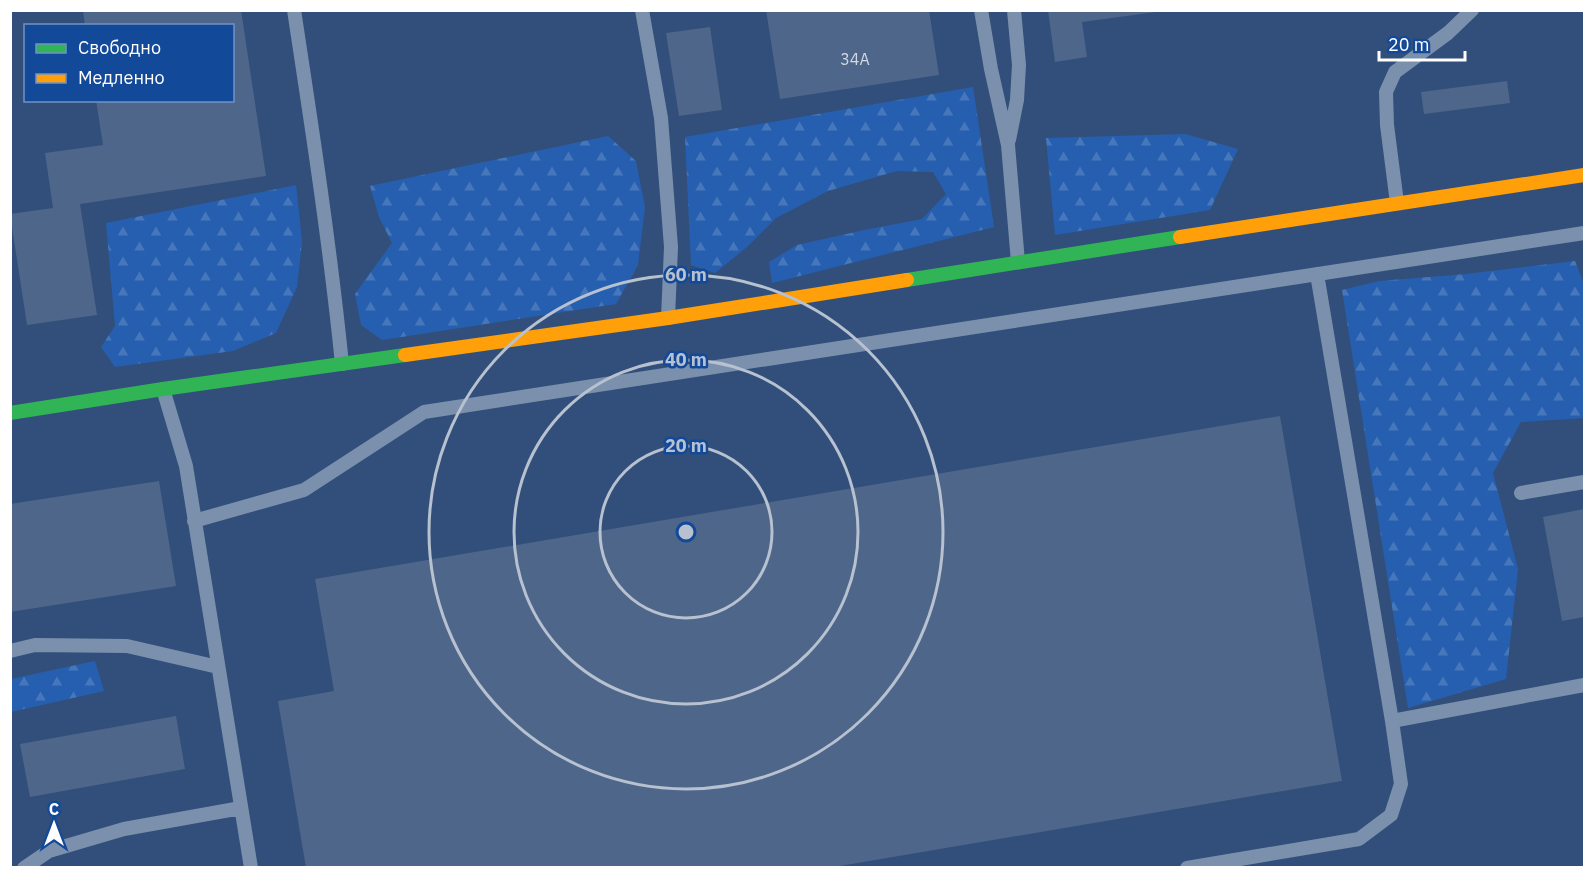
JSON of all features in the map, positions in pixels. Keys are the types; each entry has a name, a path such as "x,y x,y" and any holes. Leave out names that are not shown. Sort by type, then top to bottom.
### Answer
{"street":[{"path":"10,413 163,389 668,318 1584,175"}],"lane":[{"path":"294,10 321,189 342,364"},
{"path":"642,10 661,118 671,247 668,318"},
{"path":"981,10 1008,145 1018,262"},
{"path":"1008,145 1017,100 1019,65 1014,10"},
{"path":"1397,203 1387,125 1386,92 1395,72 1448,33 1472,10"},
{"path":"194,521 304,490 424,412 1584,233"},
{"path":"1187,867 1359,839 1391,815 1401,784 1317,274"},
{"path":"163,389 186,466 250,867"},
{"path":"1521,493 1584,482"},
{"path":"10,651 35,645 127,646 218,667"},
{"path":"1392,721 1584,685"},
{"path":"24,867 49,850 124,829 241,808"}],"green space":[{"path":"973,87 994,227 772,283 769,262 797,245 922,219 946,194 933,172 897,171 828,191 776,218 747,247 715,273 691,265 685,137"},
{"path":"1185,134 1238,149 1210,210 1055,235 1046,138"},
{"path":"608,136 636,161 645,207 638,265 616,304 382,340 361,325 355,294 392,243 379,217 370,186"},
{"path":"296,185 302,241 297,287 276,333 233,351 115,367 101,347 115,326 106,223"},
{"path":"1575,261 1584,284 1584,418 1521,422 1493,473 1518,569 1506,679 1408,708 1342,290 1379,281 1466,274"},
{"path":"95,661 104,691 11,712 11,679"}],"building":[{"path":"83,10 241,10 266,176 80,204 97,315 27,325 10,214 53,208 45,153 103,145 96,102 234,102 234,24 85,24"},
{"path":"766,10 929,10 939,75 780,99"},
{"path":"1048,10 1156,10 1156,12 1082,22 1087,57 1055,62"},
{"path":"710,27 722,110 679,116 666,33"},
{"path":"1507,81 1510,103 1424,114 1421,92"},
{"path":"1280,416 1342,781 828,868 306,868 278,701 334,691 315,579"},
{"path":"159,481 176,586 10,612 10,504"},
{"path":"1584,509 1584,617 1562,621 1543,517"},
{"path":"176,716 185,769 30,797 20,744"}],"traffic: fast":[{"path":"907,280 1180,237"},
{"path":"10,413 405,355"}],"traffic: slow":[{"path":"1180,237 1584,175"},
{"path":"405,355 668,318 907,280"}]}
